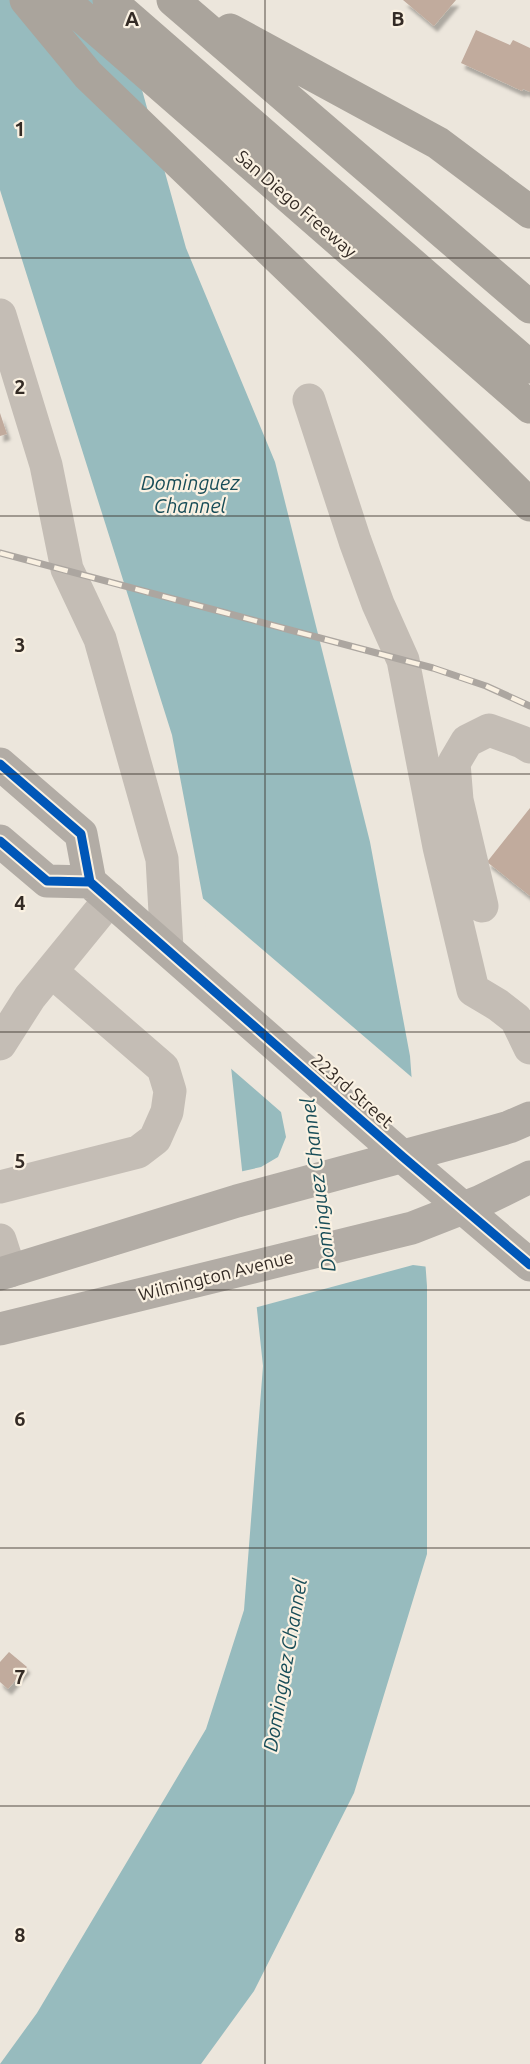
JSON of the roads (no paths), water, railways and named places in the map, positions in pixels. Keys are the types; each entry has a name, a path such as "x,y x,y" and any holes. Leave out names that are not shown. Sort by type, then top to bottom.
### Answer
{"highway":[{"path":"26,0 88,75 477,450 530,506"},
{"name":"San Diego Freeway","path":"63,0 530,407"},
{"path":"109,0 530,367"},
{"path":"134,0 530,343"},
{"path":"173,0 438,143 530,212"},
{"path":"173,0 530,307"}],"main road":[{"path":"0,764 81,834 100,890 47,881 0,841"},
{"name":"223rd Street","path":"100,890 403,1157 475,1211 530,1265"},
{"path":"3,1261 403,1157 509,1127 530,1118"},
{"name":"Wilmington Avenue","path":"0,1329 475,1211 530,1177"}],"lane":[{"path":"0,315 46,465 67,569 99,639 162,859 167,948"},
{"path":"309,400 359,552 378,604 404,660 439,847 472,990 516,1019 530,1048"},
{"path":"483,906 457,800 454,763 467,741 489,730 530,747"},
{"path":"0,1044 30,997 51,971 100,890"},
{"path":"0,1187 138,1152 155,1139 167,1112 170,1091 163,1068 51,971"}],"water":[{"name":"Dominguez Channel","path":"0,0 117,0 186,248 275,462 370,842 410,1056 427,1286 427,1554 354,1793 254,1991 201,2064 0,2064 37,2013 206,1729 244,1610 263,1366 226,1020 172,735 0,190"}],"railway":[{"path":"0,553 433,668 486,686 530,706"}]}
